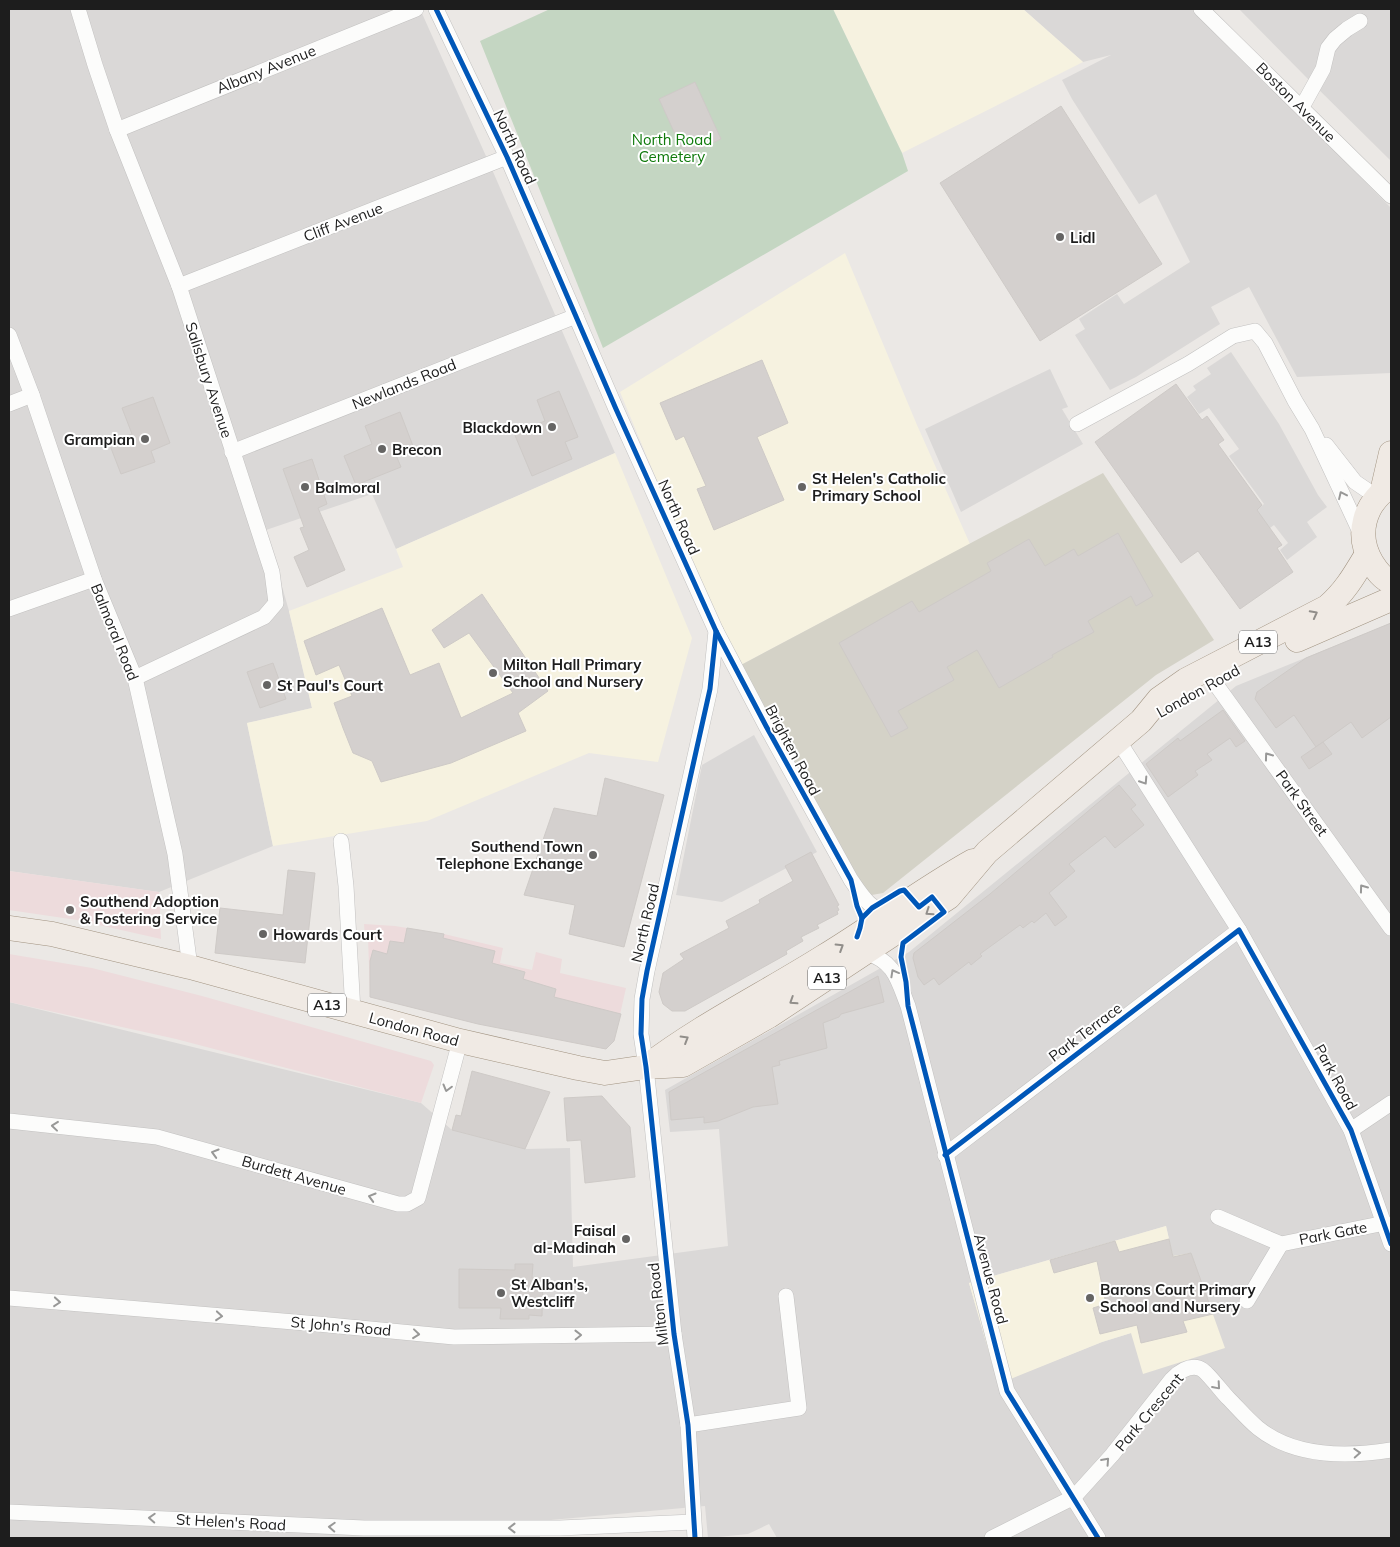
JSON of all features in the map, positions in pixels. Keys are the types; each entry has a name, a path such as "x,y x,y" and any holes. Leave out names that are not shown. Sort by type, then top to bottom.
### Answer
{"main road":[{"path":"1391,452 1383,492 1370,506 1363,528 1365,547 1377,571 1386,580 1391,582"},
{"name":"London Road","path":"9,928 52,934 190,967 460,1041 606,1073 646,1067 682,1065 694,1060 769,1016 950,897 987,852 1141,721 1159,699 1186,680 1327,607 1339,597 1351,582 1365,547"},
{"name":"London Road","path":"1141,721 1162,712 1212,679 1391,598"},
{"name":"London Road","path":"646,1067 674,1045 809,966 890,914 935,882 987,852"}],"street":[{"name":"Salisbury Avenue","path":"78,9 117,130 179,286 272,572 276,602 264,617 136,678"},
{"name":"Albany Avenue","path":"117,130 416,9"},
{"name":"North Road","path":"436,9 507,157 716,631 710,689 642,1000 641,1034 646,1067"},
{"name":"Boston Avenue","path":"1211,12 1302,108 1391,196"},
{"path":"1302,108 1323,69 1328,48 1335,38 1347,28 1360,21"},
{"name":"Cliff Avenue","path":"179,286 507,157"},
{"name":"Newlands Road","path":"232,452 576,316"},
{"path":"1077,424 1188,364 1232,336 1255,331 1265,344 1295,401 1312,428 1355,482 1383,492"},
{"name":"Balmoral Road","path":"9,335 32,395 94,579 136,678 175,854 190,967"},
{"path":"9,404 32,395"},
{"path":"1312,428 1365,547"},
{"path":"9,609 94,579"},
{"name":"Brighten Road","path":"716,631 850,880 872,908 890,914"},
{"name":"Park Street","path":"1212,679 1391,928"},
{"name":"Park Road","path":"1118,740 1239,930 1351,1130 1391,1244"},
{"path":"341,841 346,886 353,1012"},
{"name":"Park Terrace","path":"945,1155 1239,930"},
{"name":"Avenue Road","path":"866,953 876,956 887,963 893,970 908,1006 1007,1391 1098,1538"},
{"name":"Burdett Avenue","path":"9,1121 157,1137 398,1204 407,1204 418,1198 460,1041"},
{"name":"Milton Road","path":"646,1067 674,1334 688,1426 695,1538"},
{"path":"1351,1130 1391,1103"},
{"name":"Park Gate","path":"1218,1217 1281,1244 1385,1223"},
{"name":"Park Gate","path":"1247,1301 1281,1244"},
{"path":"688,1426 799,1408 786,1296"},
{"name":"St John's Road","path":"9,1298 454,1337 674,1334"},
{"name":"Park Crescent","path":"1074,1497 1112,1455 1172,1379 1190,1367 1200,1368 1207,1374 1216,1386 1259,1428 1295,1448 1339,1454 1391,1450"},
{"path":"992,1538 1074,1497"},
{"path":"9,1512 9,1520"},
{"name":"St Helen's Road","path":"9,1512 363,1533 560,1528 693,1522"}],"shaded area":[{"path":"9,9 420,9 615,453 396,549 372,494 266,530 289,611 312,708 247,723 273,846 159,892 9,871"},
{"path":"833,9 1023,9 1083,62 902,153"},
{"path":"1023,9 1194,9 1391,208 1391,373 1297,377 1249,287 1211,307 1220,324 1136,377 1110,390 1075,335 1085,329 1079,319 1117,294 1124,304 1190,262 1156,194 1139,204 1072,99 1062,80 1111,55 1083,62"},
{"path":"1239,9 1391,9 1391,161 1306,77"},
{"name":"St Helen's Catholic Primary School","path":"845,253 917,425 970,544 739,666 721,634 620,392"},
{"path":"1231,352 1279,424 1318,495 1327,507 1307,522 1317,537 1287,560 1280,550 1288,543 1274,525 1266,531 1253,513 1264,504 1229,456 1239,449 1209,408 1199,414 1187,397 1196,390 1193,386 1211,374 1207,368"},
{"path":"1050,369 1068,407 1062,409 1083,444 961,512 925,429"},
{"name":"Milton Hall Primary School and Nursery","path":"615,453 692,638 658,762 589,753 427,821 273,846 247,723 312,708 289,611 403,567 396,549"},
{"path":"1103,473 1214,640 1156,675 883,893 866,896 739,666"},
{"path":"1391,623 1391,1538 777,1538 769,1524 748,1534 708,1538 705,1506 540,1521 540,1538 9,1538 9,1002 421,1103 452,1130 525,1149 570,1148 573,1267 728,1246 719,1129 670,1132 665,1090 909,952 1236,686","holes":["1166,1226 1173,1257 1191,1253 1131,1333 1102,1342 998,1383 969,1283","515,1264 532,1264 532,1278 543,1279 542,1315 529,1315 528,1319 501,1319 501,1308 459,1308 515,1270"]},
{"path":"754,735 817,852 722,902 676,895 702,765"},
{"path":"9,871 159,892 161,939 77,920 9,910"},
{"path":"364,924 395,926 444,934 503,948 500,963 532,970 536,952 562,959 560,973 626,988 614,1041 606,1049 484,1025 373,998 370,994 368,938 365,937"},
{"path":"9,954 92,968 202,996 431,1061 434,1065 421,1103 176,1039 9,1002"},
{"name":"Barons Court Primary School and Nursery","path":"1166,1226 1173,1256 1191,1253 1225,1348 1143,1374 1131,1333 1102,1342 998,1384 969,1283"}],"green space":[{"name":"North Road Cemetery","path":"550,9 833,9 902,153 908,171 603,348 480,41"}],"building":[{"path":"695,82 721,139 685,156 659,99"},
{"name":"Lidl","path":"1061,106 1162,264 1040,341 940,183"},
{"path":"762,360 788,423 757,437 784,500 714,530 697,489 706,486 684,436 676,440 660,403"},
{"path":"1176,384 1202,420 1207,416 1224,440 1218,444 1262,505 1257,510 1282,545 1277,548 1293,572 1240,609 1198,551 1181,563 1095,442"},
{"name":"Blackdown","path":"559,391 578,437 565,442 572,459 532,476 514,433 545,421 537,400"},
{"name":"Grampian","path":"153,397 170,443 151,451 155,462 121,474 109,443 132,434 122,408"},
{"name":"Brecon","path":"400,412 413,446 395,453 401,467 356,485 344,456 372,444 365,426"},
{"path":"312,459 327,504 318,508 345,570 307,587 294,557 309,550 300,528 304,527 283,469"},
{"path":"1118,533 1153,596 1136,606 1131,596 1088,621 1094,632 1052,655 1053,657 999,688 977,650 947,667 954,680 898,711 908,728 891,737 839,643 912,601 919,612 991,571 987,563 1029,539 1045,566 1074,549 1078,556"},
{"path":"482,594 548,691 518,713 526,731 451,763 381,782 372,761 353,753 334,703 352,696 339,665 316,675 304,641 382,608 410,675 439,663 461,718 513,693 469,633 444,648 432,630"},
{"path":"1391,623 1391,717 1362,738 1351,722 1316,747 1294,715 1276,728 1255,699 1257,692 1306,658"},
{"name":"St Paul's Court","path":"273,663 286,699 260,708 247,672"},
{"path":"1223,710 1245,741 1236,747 1230,738 1207,754 1212,760 1195,771 1198,775 1168,797 1146,764 1178,738 1180,741"},
{"path":"1323,742 1332,754 1309,769 1301,757"},
{"name":"Southend Town Telephone Exchange","path":"605,778 664,795 624,947 569,934 575,905 524,895 554,808 597,816"},
{"path":"1119,785 1136,805 1131,809 1144,825 1115,848 1105,836 1069,864 1075,871 1049,893 1067,917 1055,926 1046,913 1034,923 1032,921 1023,928 1020,925 980,954 982,956 971,965 969,962 939,985 934,978 924,985 918,977 913,958 914,953 990,894"},
{"path":"811,852 839,905 837,906 838,914 817,925 819,928 801,937 803,941 786,951 787,954 685,1011 672,1011 663,1004 659,992 663,973 684,959 680,954 729,928 726,921 760,903 759,900 793,881 785,866"},
{"name":"Howards Court","path":"288,870 315,873 305,963 215,953 220,908 283,915"},
{"path":"407,928 444,934 443,938 495,951 492,963 525,972 523,979 556,989 554,997 621,1014 614,1041 606,1049 478,1024 370,997 370,961 373,950 387,954 390,941 404,943"},
{"path":"878,976 884,1002 841,1014 839,1017 823,1023 827,1048 779,1061 780,1065 772,1067 778,1104 753,1107 718,1121 704,1123 704,1117 671,1120 669,1092"},
{"path":"472,1071 550,1092 525,1149 452,1130 456,1115 461,1116"},
{"path":"602,1096 630,1127 635,1177 585,1183 581,1140 567,1141 564,1098"},
{"path":"1169,1239 1173,1257 1191,1253 1213,1314 1183,1321 1187,1332 1141,1343 1137,1325 1100,1334 1093,1308 1106,1304 1097,1261 1054,1273 1050,1260 1115,1241 1119,1252"},
{"name":"St Alban's, Westcliff","path":"515,1264 533,1264 532,1278 543,1278 542,1316 529,1315 529,1319 500,1319 501,1308 459,1308 459,1269 515,1270"}],"cycle path":[{"path":"436,9 507,157 616,409 716,631 710,689 647,971 642,999 641,1034 674,1334 688,1425 695,1538"},
{"path":"716,631 851,880 862,918 857,937"},
{"path":"862,918 872,908 904,890 919,907 932,897 944,912 903,943 901,957 908,1006 1007,1391 1098,1538"},
{"path":"945,1155 1239,930 1351,1130 1391,1244"}],"place":[{"name":"Lidl","path":"1060,237"},
{"name":"Blackdown","path":"552,427"},
{"name":"Grampian","path":"145,439"},
{"name":"Brecon","path":"382,449"},
{"name":"Balmoral","path":"305,487"},
{"name":"St Helen's Catholic Primary School","path":"802,487"},
{"name":"Milton Hall Primary School and Nursery","path":"493,673"},
{"name":"St Paul's Court","path":"267,685"},
{"name":"Southend Town Telephone Exchange","path":"593,855"},
{"name":"Southend Adoption & Fostering Service","path":"70,910"},
{"name":"Howards Court","path":"263,934"},
{"name":"Faisal al-Madinah","path":"626,1239"},
{"name":"St Alban's, Westcliff","path":"501,1293"},
{"name":"Barons Court Primary School and Nursery","path":"1090,1298"}]}
